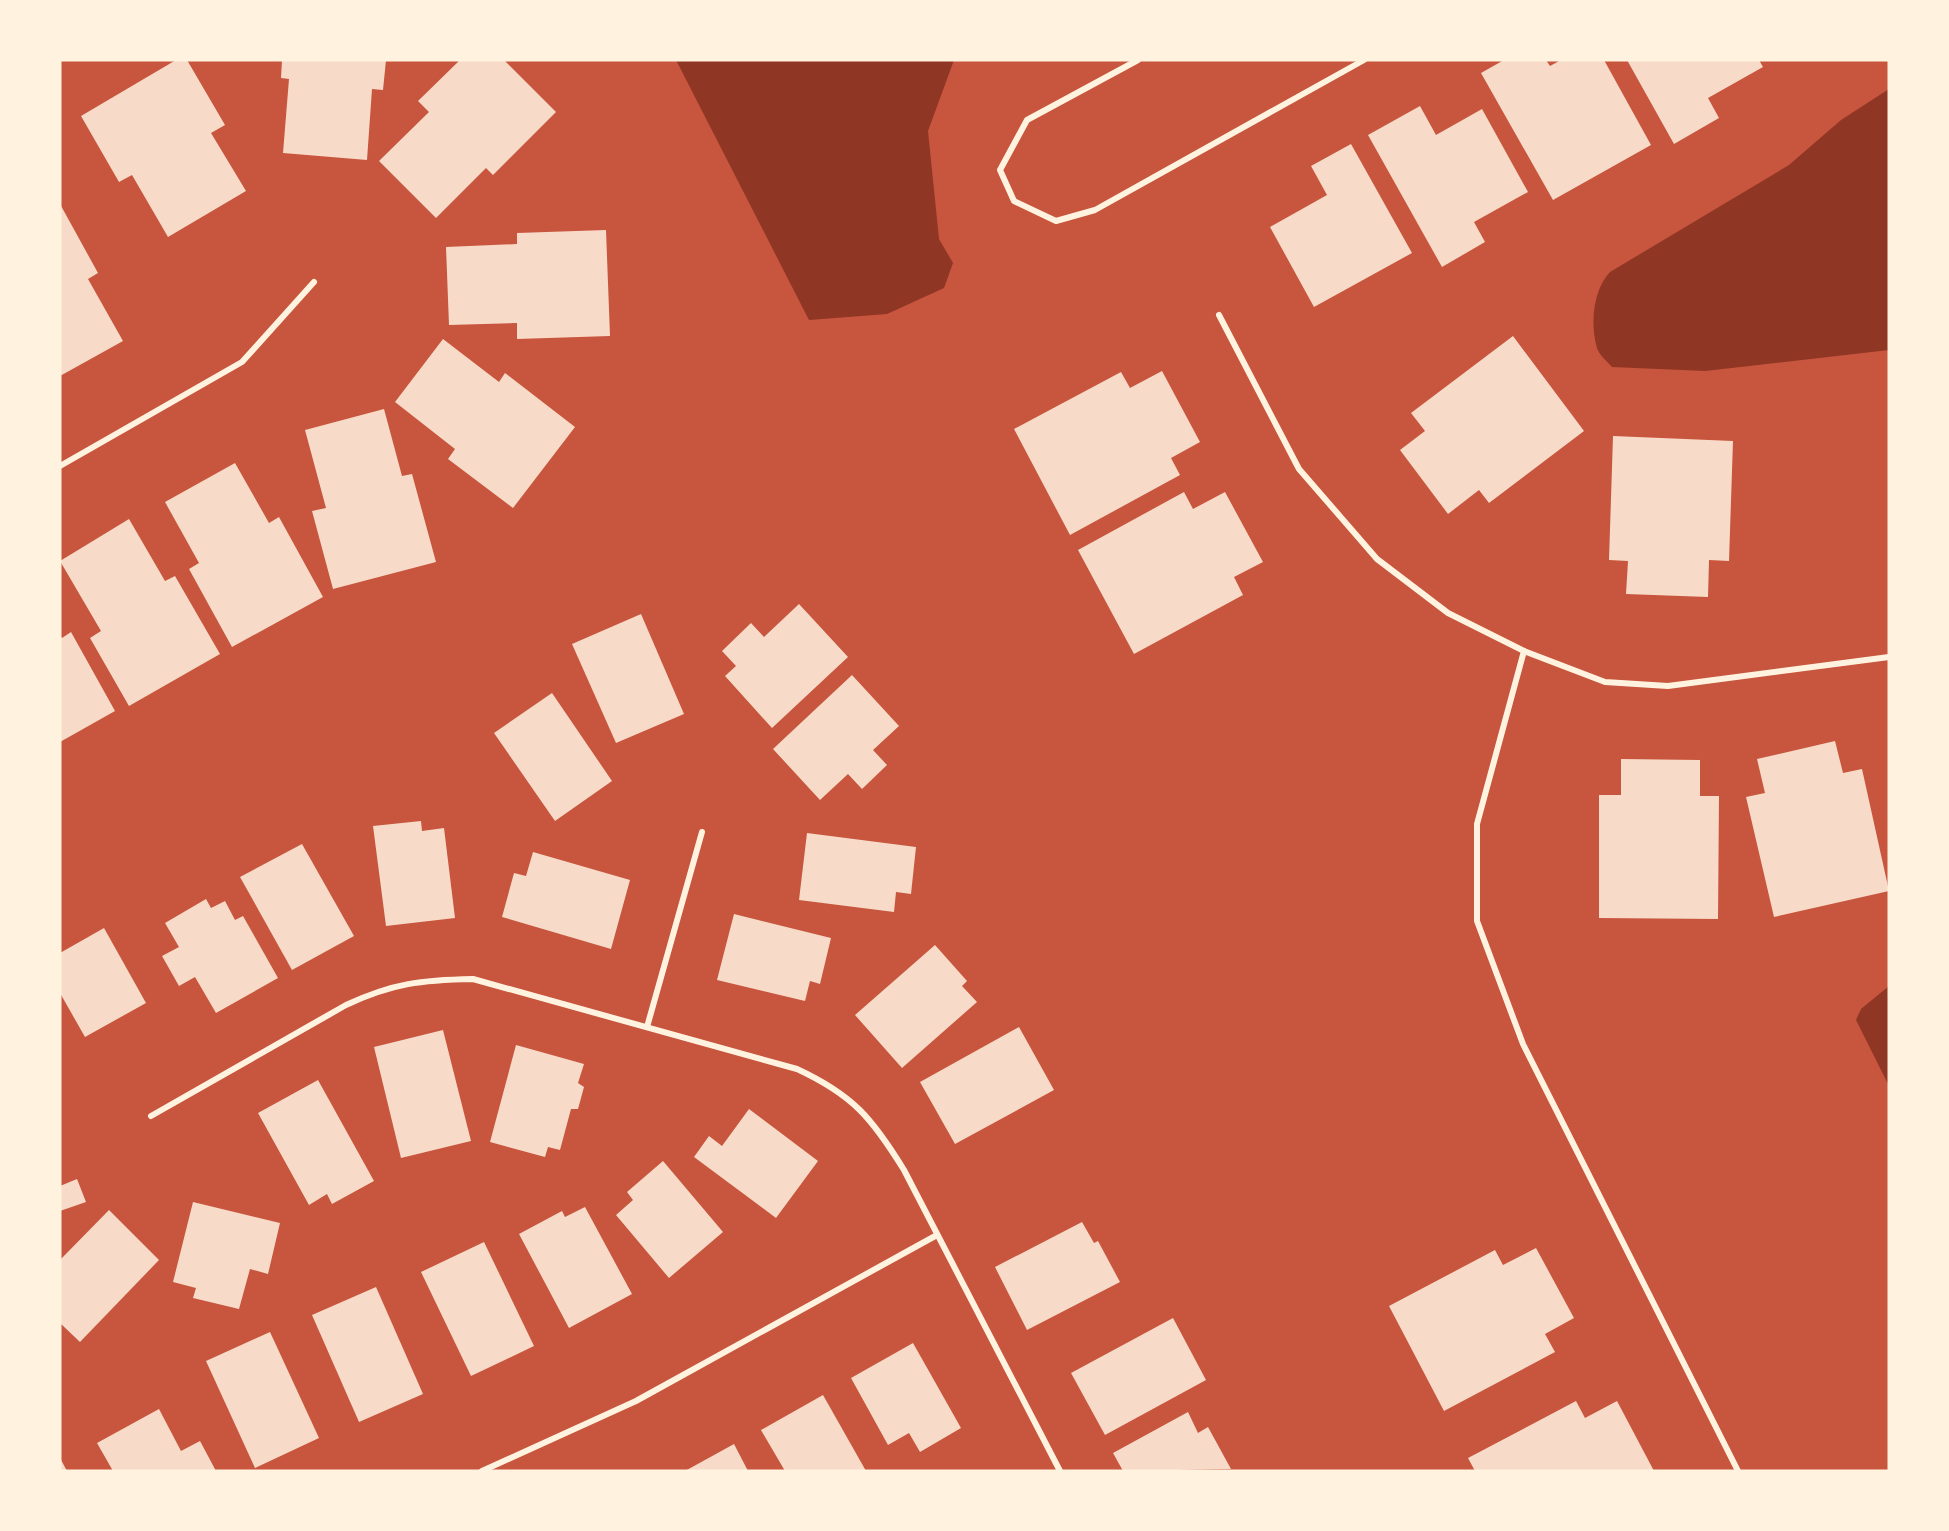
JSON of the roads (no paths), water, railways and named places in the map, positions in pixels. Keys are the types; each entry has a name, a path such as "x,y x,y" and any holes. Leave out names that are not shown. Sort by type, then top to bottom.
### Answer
{"street":[{"path":"1138,60 1027,120 1000,170 1014,201 1056,221 1095,210 1365,60"},
{"path":"60,466 242,362 314,282"},
{"path":"1220,315 1299,469 1377,559 1448,613 1524,651 1605,682 1668,686 1889,657"},
{"path":"1524,651 1477,824 1477,921 1523,1044 1738,1471"},
{"path":"647,1027 702,832"},
{"path":"152,1116 346,1005 379,990 409,982 473,980 797,1069 826,1082 853,1101 879,1129 904,1170 1060,1471"},
{"path":"482,1471 636,1401 937,1235"}]}
